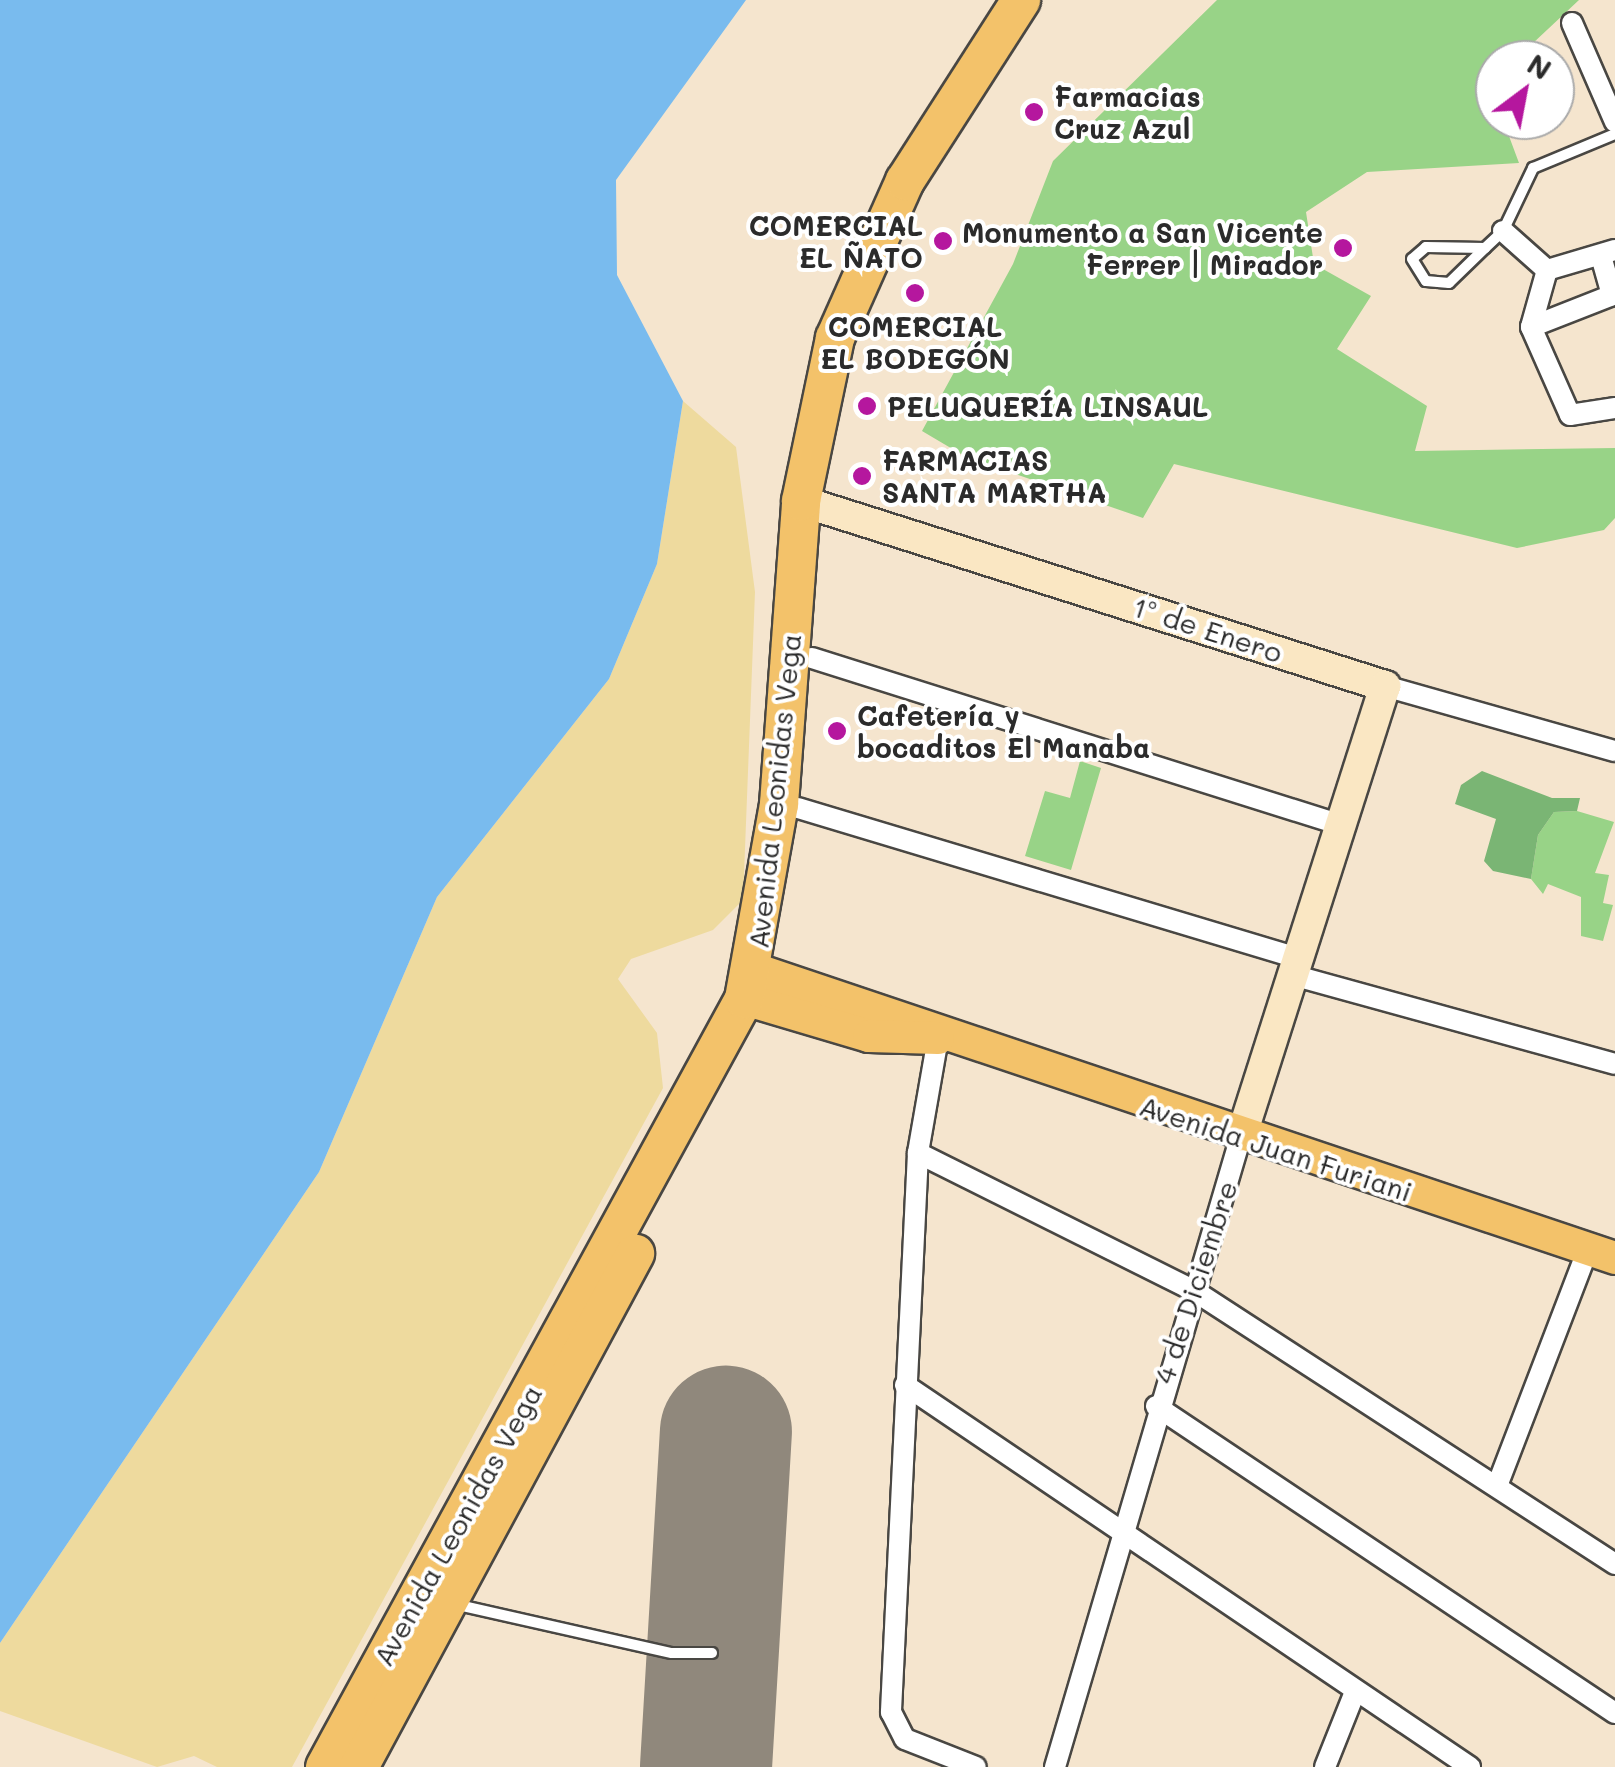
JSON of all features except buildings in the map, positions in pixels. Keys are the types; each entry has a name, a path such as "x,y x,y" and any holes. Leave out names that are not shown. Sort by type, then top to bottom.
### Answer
{"highway":[{"name":"Avenida Leonidas Vega","path":"325,1767 760,987 811,503 850,296 926,144 1021,0"},
{"name":"Avenida Leonidas Vega","path":"360,1767 449,1602 760,987 798,808 812,658 811,503 855,344 894,244 941,153 1046,0"}],"main road":[{"name":"Avenida Juan Furiani","path":"760,987 869,1036 938,1038 1602,1254"}],"street":[{"path":"1572,23 1615,122"},
{"path":"1503,230 1548,270"},
{"path":"1531,327 1613,295 1610,256 1548,270"},
{"path":"1548,270 1531,327 1570,415 1588,417 1615,408"},
{"name":"1º de Enero","path":"811,503 1385,686 1615,751"},
{"path":"812,658 1341,825"},
{"name":"4 de Diciembre","path":"1055,1767 1156,1406 1385,686"},
{"path":"798,808 1298,968 1615,1064"},
{"path":"938,1038 918,1152 905,1385 896,1732 976,1767"},
{"path":"918,1152 1193,1290 1615,1564"},
{"path":"1496,1486 1602,1254"},
{"path":"905,1385 1117,1536 1470,1767"},
{"path":"1156,1406 1615,1713"},
{"path":"1325,1767 1355,1692"}],"lane":[{"path":"1484,248 1426,247 1412,259 1426,281 1449,283 1503,230 1533,168 1615,134"},
{"path":"449,1602 672,1653 712,1653"}],"green space":[{"path":"1217,0 1579,0 1536,40 1475,40 1475,140 1510,140 1519,163 1367,172 1306,212 1314,264 1371,296 1337,349 1427,406 1415,451 1615,448 1615,518 1604,530 1517,548 1174,464 1143,518 966,457 922,431 1013,264 1053,161"},
{"path":"1080,761 1101,768 1071,870 1025,856 1045,791 1070,798"},
{"path":"1482,771 1552,798 1580,798 1577,811 1554,812 1538,835 1531,879 1493,871 1484,861 1496,819 1455,804 1461,785"},
{"path":"1577,811 1614,822 1595,873 1609,875 1603,903 1613,905 1603,941 1581,936 1581,897 1548,884 1543,894 1531,879 1538,835 1554,812"}],"sand":[{"path":"683,401 736,447 755,592 743,900 713,930 631,959 618,979 657,1033 663,1088 292,1767 217,1767 194,1756 157,1767 0,1711 0,1643 319,1172 437,897 609,679 657,564"}],"water":[{"path":"0,0 746,0 616,180 617,275 683,401 657,564 609,679 437,897 319,1172 0,1643"}],"runway":[{"path":"706,1767 726,1432"}],"place":[{"name":"Farmacias Cruz Azul","path":"1034,112"},
{"name":"COMERCIAL EL ÑATO","path":"943,241"},
{"name":"Monumento a San Vicente Ferrer | Mirador","path":"1343,248"},
{"name":"COMERCIAL EL BODEGÓN","path":"915,293"},
{"name":"PELUQUERÍA LINSAUL","path":"867,406"},
{"name":"FARMACIAS SANTA MARTHA","path":"862,476"},
{"name":"Cafetería y bocaditos El Manaba","path":"837,731"}]}
